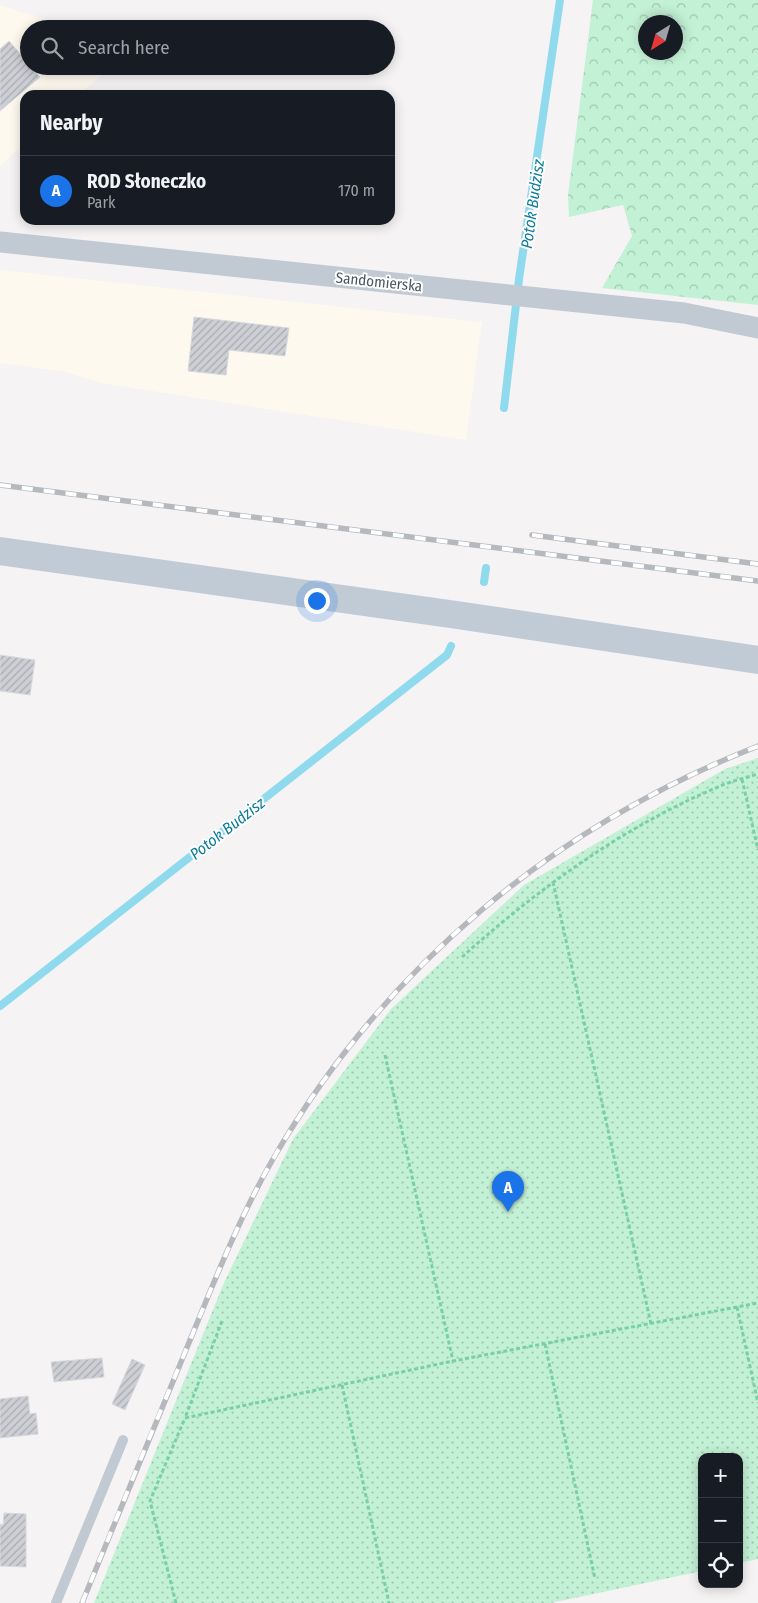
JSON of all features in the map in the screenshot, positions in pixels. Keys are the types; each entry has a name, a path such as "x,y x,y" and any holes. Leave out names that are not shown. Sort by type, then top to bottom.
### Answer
{"street":[{"name":"Sandomierska","path":"0,242 684,313 758,328"},
{"path":"0,551 450,614 758,660"}],"lane":[{"path":"56,1603 123,1440"}],"path":[{"path":"462,957 505,918 553,882 648,820 720,786 758,774"},
{"path":"742,779 758,850"},
{"path":"553,882 651,1324"},
{"path":"385,1055 452,1362"},
{"path":"185,1418 452,1362 758,1303"},
{"path":"737,1307 758,1403"},
{"path":"176,1603 150,1501 185,1418 222,1321"},
{"path":"545,1344 595,1579"},
{"path":"342,1385 389,1603"}],"shaded area":[{"path":"0,5 46,20 20,20 20,75 102,75 85,90 20,90 20,148 0,166"},
{"path":"0,270 482,322 466,440 101,383 66,372 0,363"}],"green space":[{"path":"593,0 758,0 758,305 602,288 632,236 623,205 569,217 568,195"},
{"path":"758,758 758,1559 743,1562 743,1453 698,1453 698,1572 551,1603 94,1603 223,1285 293,1139 391,1009 524,885 725,769"}],"building":[{"path":"9,41 20,54 20,75 38,75 40,77 25,90 20,90 20,94 0,111 0,49"},
{"path":"194,317 289,328 285,356 229,350 226,375 188,371"},
{"path":"0,655 35,660 30,695 0,691"},
{"path":"102,1358 104,1377 54,1382 51,1362"},
{"path":"132,1359 145,1365 125,1410 112,1404"},
{"path":"28,1396 30,1414 36,1413 38,1434 0,1438 0,1399"},
{"path":"4,1513 26,1514 26,1567 0,1566 0,1524 3,1525"}],"waterway":[{"name":"Potok Budzisz","path":"504,408 519,279 560,0"},
{"name":"Potok Budzisz","path":"484,582 486,568"},
{"name":"Potok Budzisz","path":"0,1006 447,655 451,646"}],"railway":[{"path":"0,485 758,581"},
{"path":"532,535 758,564"},
{"path":"82,1603 217,1274 249,1204 273,1159 317,1090 366,1026 421,966 480,911 544,862 612,818 683,779 758,746"}],"place":[{"name":"ROD Słoneczko","path":"508,1212"}]}
